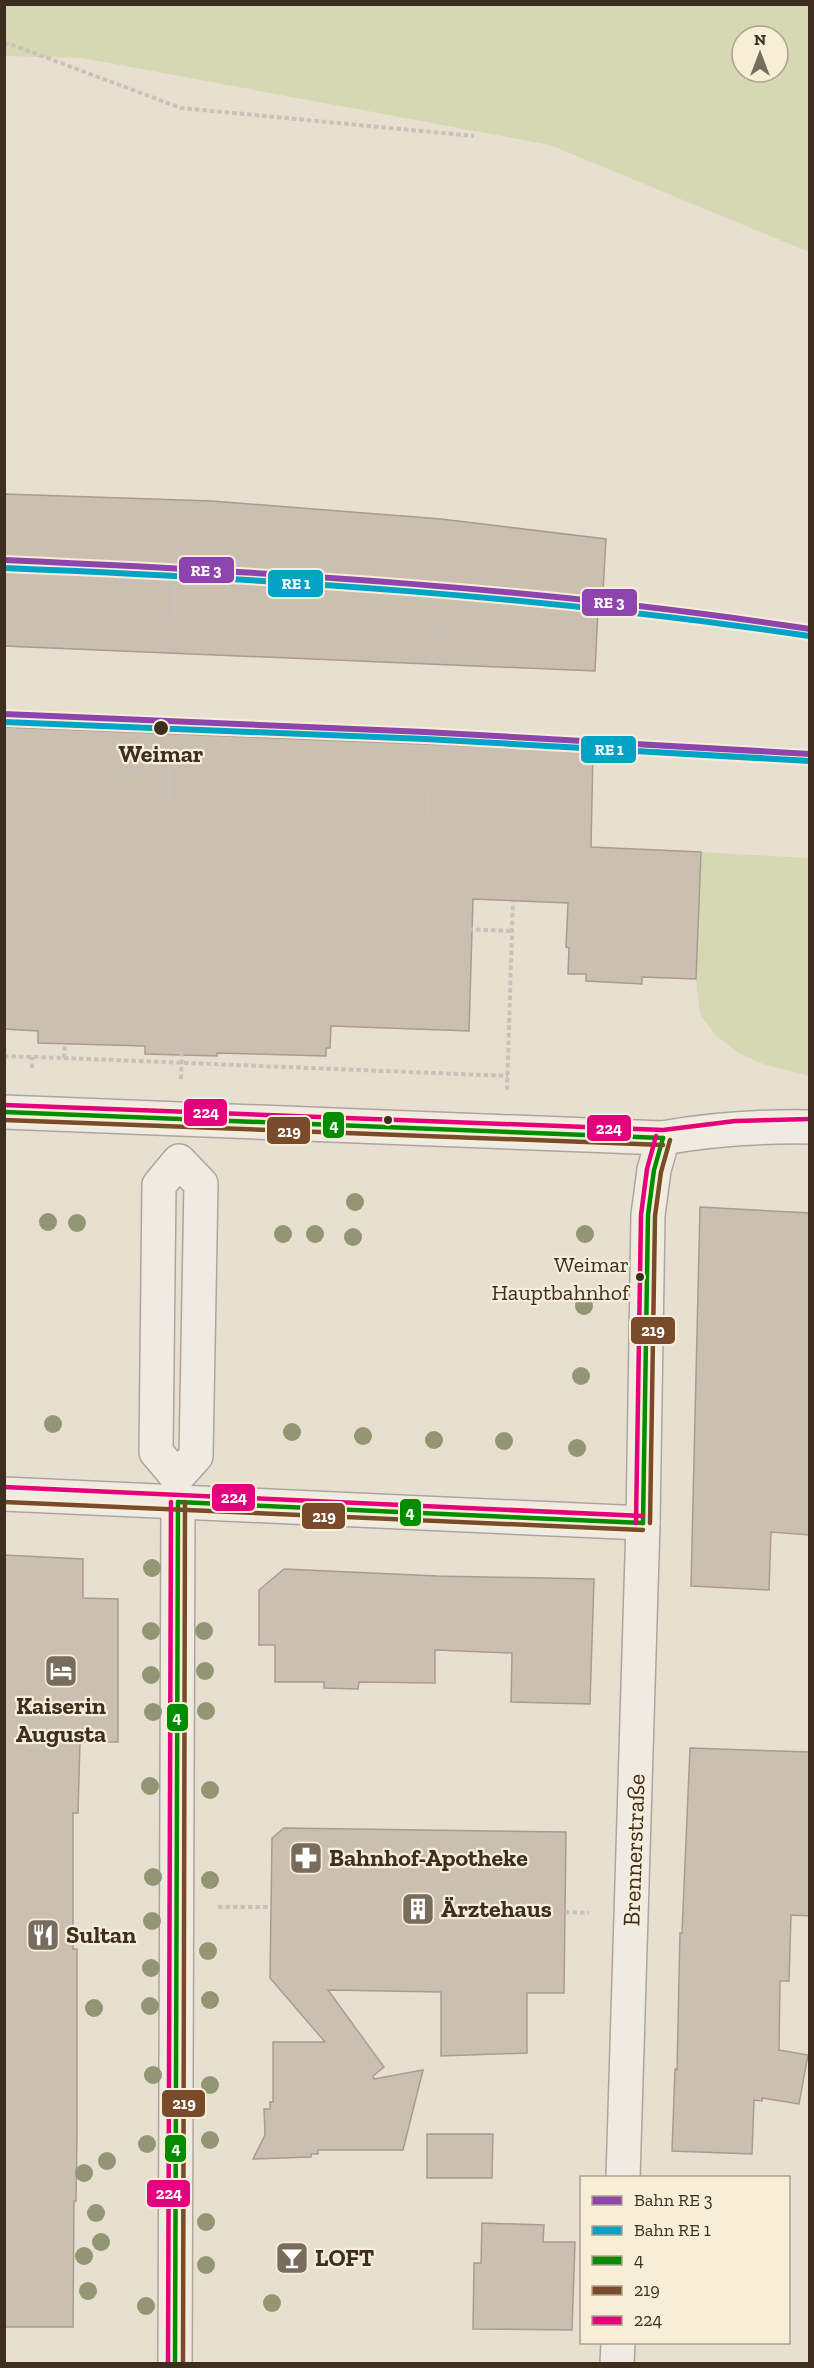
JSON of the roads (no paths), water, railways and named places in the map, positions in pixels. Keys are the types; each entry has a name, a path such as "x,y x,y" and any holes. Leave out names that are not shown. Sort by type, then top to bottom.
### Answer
{"street":[{"path":"4,1112 663,1138 713,1129 761,1126 810,1127"},
{"name":"Brennerstraße","path":"623,2176 643,1523 648,1215 654,1170 663,1138"},
{"path":"179,1161 201,1185 196,1456 177,1477 156,1452 159,1185 179,1161"},
{"path":"4,1494 643,1523"},
{"path":"175,2364 178,1503"},
{"path":"617,2364 618,2344"}],"place":[{"name":"Weimar","path":"161,728"},
{"name":"Weimar Hauptbahnhof","path":"640,1277"},
{"name":"Kaiserin Augusta","path":"61,1671"},
{"name":"Bahnhof-Apotheke","path":"306,1858"},
{"name":"Ärztehaus","path":"418,1909"},
{"name":"Sultan","path":"43,1935"},
{"name":"LOFT","path":"292,2258"}]}
